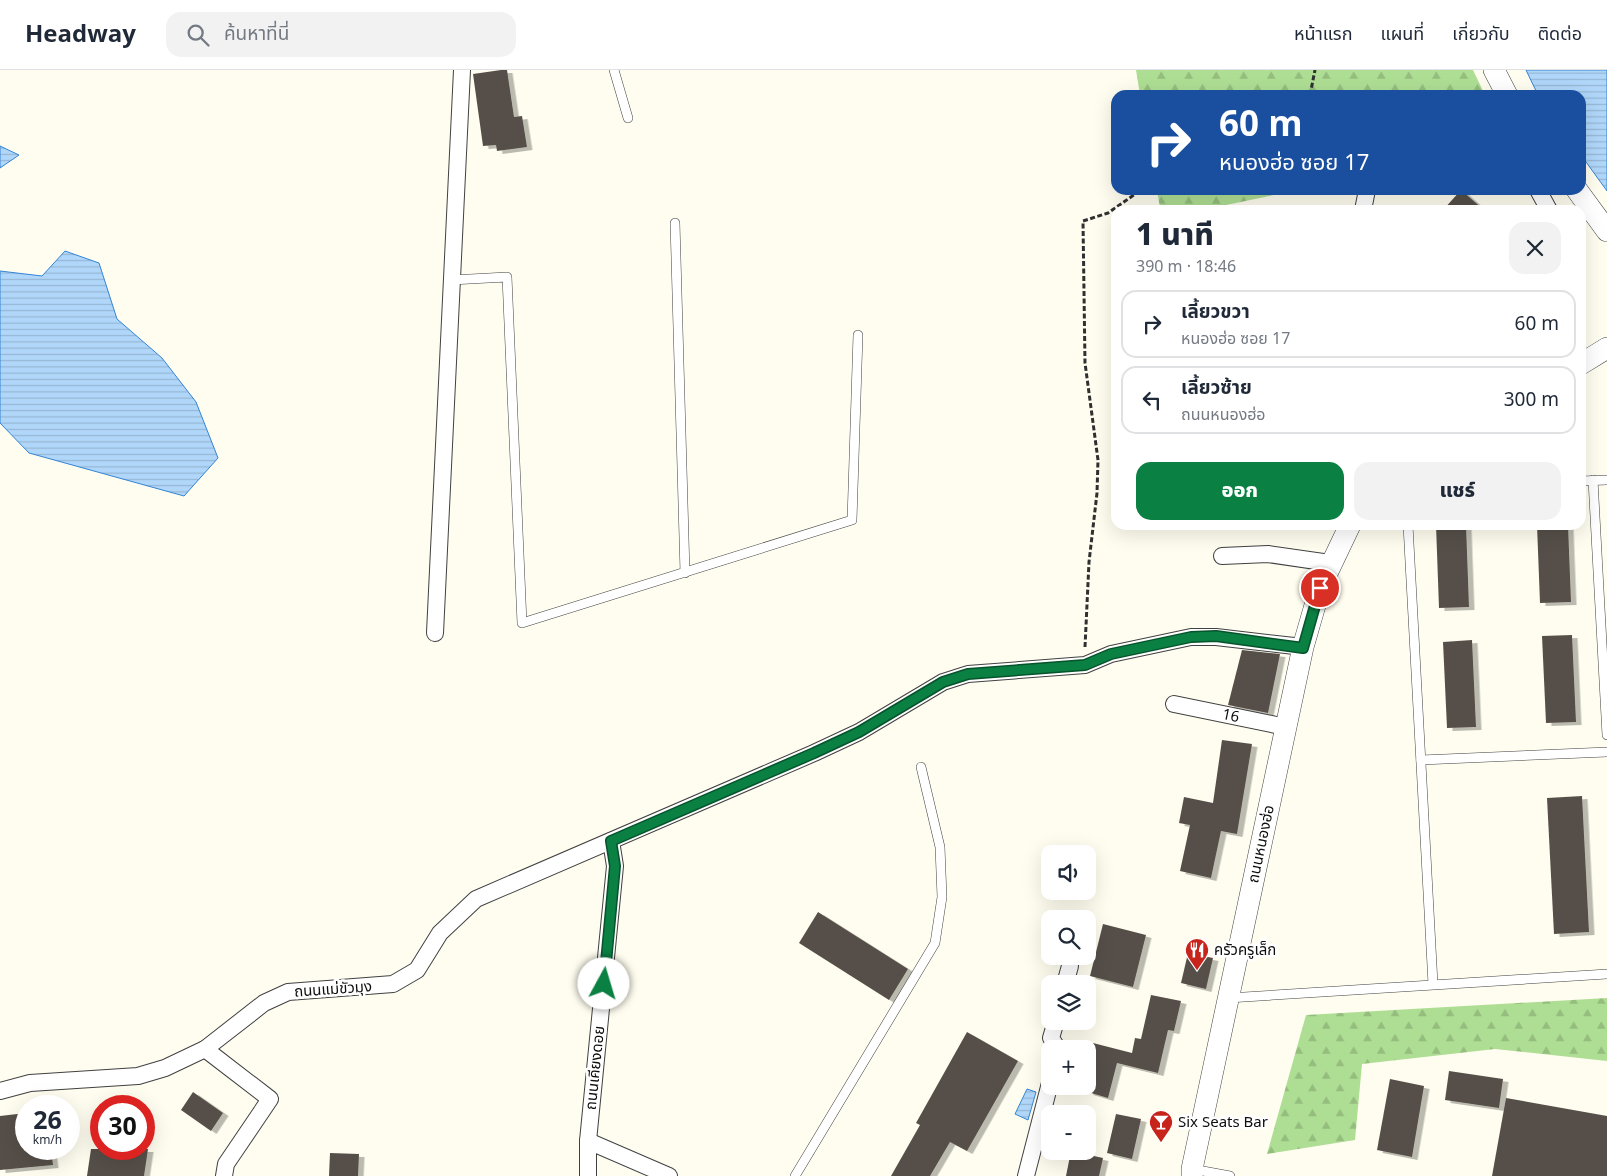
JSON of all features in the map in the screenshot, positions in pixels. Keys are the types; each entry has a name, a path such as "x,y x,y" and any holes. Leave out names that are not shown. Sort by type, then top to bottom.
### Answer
{"street":[{"path":"435,633 462,70"},
{"path":"1494,70 1504,90"},
{"path":"1581,195 1607,231"},
{"path":"1586,361 1607,348"},
{"name":"ถนนหนองฮ่อ","path":"1190,1174 1303,648 1320,588 1330,563 1347,530"},
{"path":"1222,556 1268,554 1330,563"},
{"name":"ถนนแม่ขัวมุง","path":"0,1091 30,1084 138,1076 165,1068 205,1049 264,1003 288,992 393,984 417,970 440,933 476,899 859,732 943,682 968,674 1085,665 1111,654 1191,637 1216,636 1303,648"},
{"name":"16","path":"1174,704 1286,727"},
{"name":"ถนนเคียงดอย","path":"588,1176 588,1141 615,866 611,841"},
{"path":"1068,975 1070,966"},
{"path":"205,1049 270,1098 226,1164 224,1176"},
{"path":"1026,1176 1047,1095"},
{"path":"588,1141 670,1176"}],"lane":[{"path":"614,70 628,118"},
{"path":"675,223 685,572"},
{"path":"451,280 507,278 522,624 852,520 858,335"},
{"path":"1593,480 1607,735"},
{"path":"1586,481 1607,480"},
{"path":"1408,530 1433,984"},
{"path":"1421,760 1607,752"},
{"path":"795,1176 935,943 942,897 940,847 921,767"},
{"path":"1228,998 1607,974"},
{"path":"1190,1174 1230,1176"}],"path":[{"path":"1311,90 1315,70"},
{"path":"1119,205 1134,195"},
{"path":"1085,665 1089,562 1097,493 1098,460 1085,362 1083,221 1111,211"}],"green space":[{"path":"1136,70 1473,70 1483,90 1139,90"},
{"path":"1158,195 1274,195 1226,205 1160,205"},
{"path":"1607,998 1607,1061 1495,1049 1362,1064 1355,1140 1267,1154 1306,1015"}],"water":[{"path":"1526,70 1607,70 1607,191 1586,162 1586,90 1536,90"},
{"path":"0,146 19,155 0,168"},
{"path":"65,251 99,263 117,319 162,358 196,402 218,458 184,496 29,453 0,423 0,271 42,276"},
{"path":"1027,1089 1036,1092 1028,1120 1015,1114"}],"building":[{"path":"507,70 514,117 522,116 527,147 497,151 496,145 483,146 473,74"},
{"path":"1456,195 1467,195 1478,205 1448,205"},
{"path":"1436,530 1466,530 1469,607 1439,608"},
{"path":"1537,530 1568,530 1571,602 1540,603"},
{"path":"1572,635 1576,722 1546,723 1542,636"},
{"path":"1472,640 1476,727 1447,728 1443,642"},
{"path":"1242,650 1280,654 1268,713 1228,705"},
{"path":"1222,740 1252,744 1237,834 1221,831 1211,878 1180,871 1190,825 1179,823 1184,797 1213,803"},
{"path":"1582,796 1589,932 1554,934 1547,798"},
{"path":"818,912 908,969 889,1000 799,943"},
{"path":"1103,924 1146,935 1133,987 1096,978 1096,975 1090,975 1093,965 1096,965 1096,952"},
{"name":"ครัวครูเล็ก","path":"1188,953 1213,958 1206,989 1181,983"},
{"path":"1151,995 1181,1001 1174,1031 1168,1030 1158,1073 1117,1063 1108,1098 1096,1094 1096,1044 1132,1053 1135,1038 1141,1039"},
{"path":"967,1032 1018,1061 967,1151 950,1142 930,1176 891,1176 920,1125 916,1123"},
{"path":"1449,1071 1503,1079 1499,1108 1445,1100"},
{"path":"1390,1079 1424,1086 1412,1157 1377,1150"},
{"path":"193,1092 223,1113 211,1131 181,1110"},
{"path":"1506,1098 1607,1116 1607,1176 1492,1176"},
{"path":"15,1114 15,1160 52,1160 53,1165 0,1170 0,1116"},
{"path":"1116,1114 1141,1119 1132,1159 1107,1153"},
{"path":"330,1153 359,1154 358,1176 329,1176"},
{"path":"90,1156 90,1160 146,1160 144,1176 87,1176"},
{"path":"1096,1156 1103,1158 1099,1176 1066,1176 1069,1160 1096,1160"}],"place":[{"name":"ครัวครูเล็ก","path":"1197,971"},
{"name":"Six Seats Bar","path":"1161,1143"}],"route":[{"path":"604,984 615,866 611,841 859,732 943,682 968,674 1085,665 1111,654 1191,637 1216,636 1303,648 1320,588"}]}
